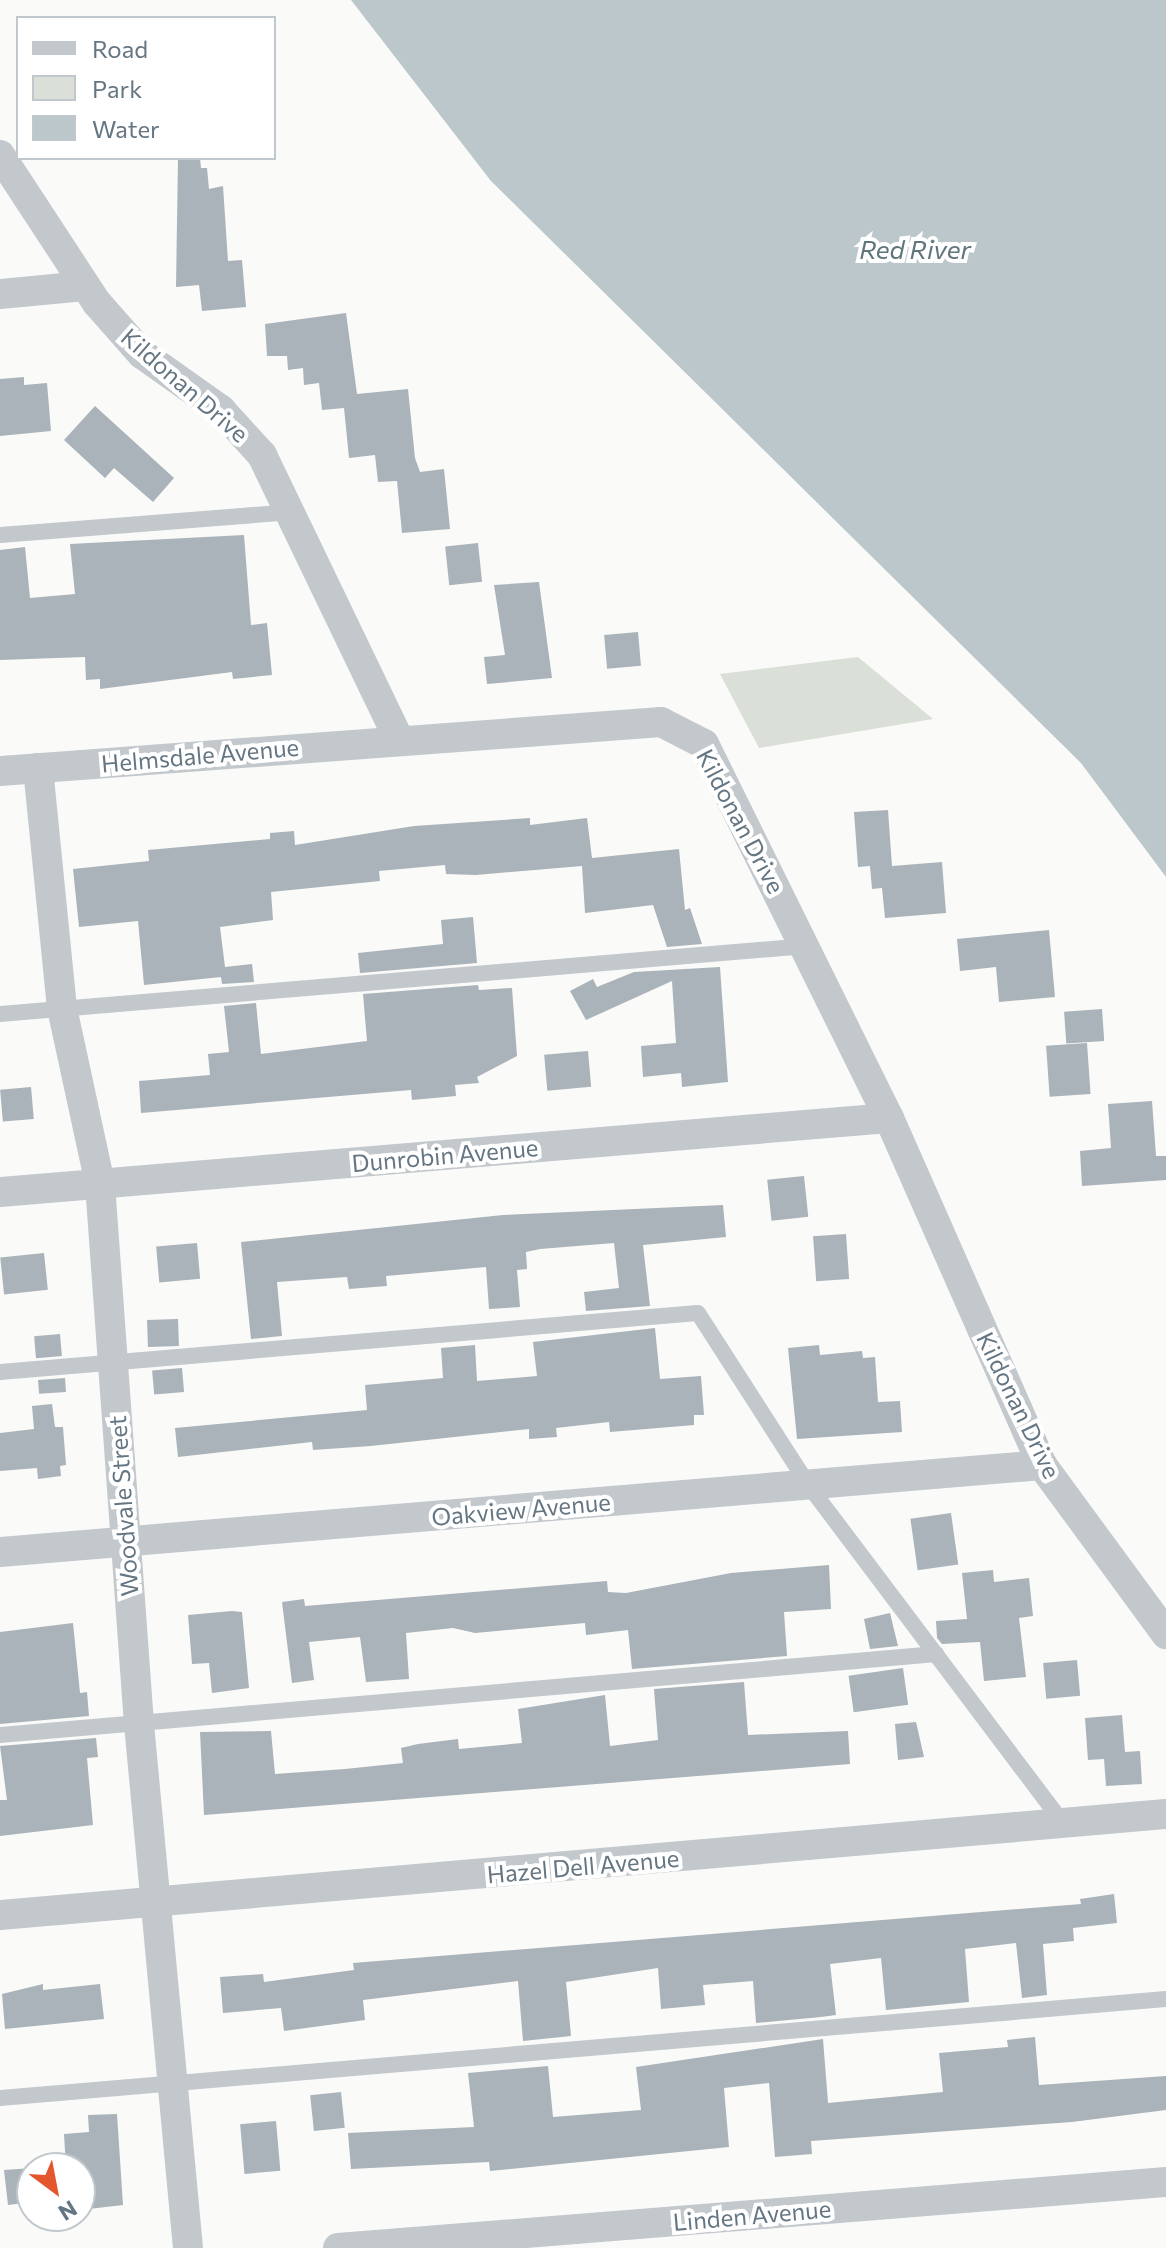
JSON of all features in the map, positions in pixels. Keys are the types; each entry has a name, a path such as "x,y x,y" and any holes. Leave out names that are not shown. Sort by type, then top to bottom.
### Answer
{"street":[{"name":"Kildonan Drive","path":"0,155 85,286 142,354 221,410 262,455 294,512 399,740 661,722 704,744 807,946 889,1118 1042,1465 1166,1634"},
{"path":"0,294 85,286"},
{"name":"Helmsdale Avenue","path":"0,771 399,740"},
{"name":"Woodvale Street","path":"38,768 62,1008 100,1184 139,1724 188,2248"},
{"name":"Dunrobin Avenue","path":"0,1192 889,1118"},
{"name":"Oakview Avenue","path":"0,1552 1042,1465"},
{"name":"Hazel Dell Avenue","path":"0,1915 1166,1814"},
{"name":"Linden Avenue","path":"338,2248 1166,2182"}],"lane":[{"path":"0,535 294,512"},
{"path":"0,1014 807,946"},
{"path":"0,1372 698,1313 809,1486 1065,1825"},
{"path":"0,1735 937,1654"},
{"path":"0,2098 1166,1999"}],"green space":[{"path":"858,657 933,719 759,748 720,674"}],"water":[{"name":"Red River","path":"351,0 1166,0 1166,877 1081,763 491,181"}],"building":[{"path":"178,160 200,160 201,168 207,168 209,189 223,186 228,261 242,260 246,307 202,311 199,285 176,287"},
{"path":"346,313 357,394 408,389 415,458 420,472 444,469 450,529 402,533 397,481 378,482 375,455 349,458 344,408 322,410 319,383 304,385 303,368 288,370 287,356 267,356 265,324"},
{"path":"24,377 24,385 47,383 51,431 0,436 0,379"},
{"path":"95,406 174,478 153,502 114,468 105,478 64,440"},
{"path":"244,535 251,625 267,623 272,675 233,679 232,672 100,689 100,679 86,680 85,657 0,660 0,550 25,547 30,598 75,594 70,544"},
{"path":"478,543 482,582 449,585 445,546"},
{"path":"539,582 552,678 487,684 484,657 505,655 494,585"},
{"path":"638,632 641,666 607,669 604,635"},
{"path":"888,810 892,866 942,862 946,913 885,918 882,888 872,889 870,866 858,867 854,812"},
{"path":"530,818 530,825 587,818 592,858 679,849 685,910 690,908 702,944 667,947 653,905 585,913 582,866 476,875 446,874 445,865 379,871 380,881 271,892 273,920 220,927 225,967 252,964 254,982 222,984 221,977 144,985 138,921 79,927 73,869 149,861 148,850 270,839 270,833 294,831 295,845 414,826"},
{"path":"473,917 477,963 360,973 358,953 443,944 441,920"},
{"path":"1049,930 1055,997 999,1002 996,967 960,971 957,939"},
{"path":"720,967 728,1082 682,1087 681,1073 643,1077 641,1046 676,1043 672,981 586,1020 570,991 593,979 597,987 634,972"},
{"path":"478,985 479,990 512,988 517,1056 477,1077 479,1083 455,1085 456,1096 412,1100 411,1090 141,1113 139,1081 210,1075 208,1054 229,1052 224,1006 256,1003 261,1054 367,1041 363,994"},
{"path":"1102,1009 1104,1041 1066,1044 1064,1012"},
{"path":"1087,1043 1091,1094 1050,1097 1046,1046"},
{"path":"588,1051 591,1087 547,1091 544,1055"},
{"path":"31,1087 34,1119 3,1122 0,1090"},
{"path":"1152,1101 1156,1156 1166,1156 1166,1180 1082,1186 1080,1151 1111,1148 1108,1104"},
{"path":"804,1176 808,1217 771,1221 767,1180"},
{"path":"723,1205 726,1237 643,1245 650,1306 586,1311 584,1292 619,1288 614,1243 540,1249 526,1252 527,1269 517,1270 520,1307 489,1309 486,1267 386,1276 387,1286 349,1289 347,1277 277,1282 282,1336 251,1339 241,1242 503,1215"},
{"path":"846,1234 849,1279 816,1281 813,1236"},
{"path":"197,1243 200,1279 159,1282 156,1247"},
{"path":"44,1253 48,1290 4,1294 0,1258"},
{"path":"178,1319 179,1346 148,1347 147,1320"},
{"path":"655,1328 660,1379 701,1376 704,1415 694,1415 694,1425 610,1432 609,1422 556,1428 557,1437 529,1439 529,1429 371,1446 313,1450 312,1442 178,1457 175,1428 367,1410 365,1385 443,1378 441,1348 475,1345 477,1381 537,1376 533,1342"},
{"path":"60,1334 62,1356 36,1358 34,1336"},
{"path":"819,1345 820,1355 862,1351 863,1358 875,1357 878,1402 900,1401 902,1432 797,1439 788,1348"},
{"path":"182,1368 184,1392 154,1395 152,1371"},
{"path":"65,1378 66,1392 39,1394 38,1380"},
{"path":"52,1404 55,1427 63,1427 66,1465 60,1466 61,1476 38,1479 37,1468 0,1471 0,1433 34,1429 32,1406"},
{"path":"951,1513 958,1564 918,1570 910,1519"},
{"path":"829,1565 831,1609 784,1612 787,1656 632,1669 628,1630 586,1635 585,1623 475,1633 453,1628 406,1633 409,1679 366,1682 360,1637 309,1642 314,1680 292,1683 282,1602 304,1599 305,1606 607,1581 608,1592 626,1593 731,1573"},
{"path":"993,1570 994,1582 1029,1578 1033,1616 1019,1618 1026,1677 984,1681 980,1642 942,1644 937,1638 936,1621 967,1619 962,1573"},
{"path":"242,1612 249,1688 212,1693 209,1663 192,1664 188,1615"},
{"path":"890,1613 898,1646 870,1649 864,1619"},
{"path":"73,1623 80,1693 87,1692 89,1716 0,1724 0,1632"},
{"path":"1077,1660 1080,1696 1046,1699 1043,1663"},
{"path":"903,1668 908,1705 854,1712 849,1676"},
{"path":"744,1682 748,1735 848,1731 850,1764 204,1815 200,1732 271,1731 275,1774 345,1769 403,1763 401,1748 418,1744 458,1739 459,1749 522,1743 518,1709 605,1695 610,1746 658,1740 654,1689"},
{"path":"1122,1715 1125,1752 1140,1751 1142,1784 1106,1786 1104,1759 1088,1760 1085,1718"},
{"path":"916,1722 924,1757 898,1760 895,1724"},
{"path":"96,1738 98,1757 87,1758 93,1825 0,1836 0,1800 7,1800 0,1746"},
{"path":"1114,1894 1117,1923 1073,1928 1074,1941 1043,1944 1047,1995 1022,1998 1016,1943 965,1949 969,2002 886,2010 881,1958 830,1964 836,2015 756,2023 753,1981 703,1985 705,2005 661,2009 658,1968 566,1982 571,2036 523,2041 518,1981 363,2000 365,2020 284,2031 281,2008 223,2013 220,1977 263,1974 264,1982 354,1970 353,1963 1081,1904 1080,1899"},
{"path":"43,1984 43,1990 100,1984 104,2019 5,2029 2,1994"},
{"path":"1035,2037 1039,2085 1166,2076 1166,2110 1072,2122 811,2141 812,2154 775,2157 769,2083 724,2088 729,2147 490,2171 489,2162 351,2169 348,2133 474,2127 468,2073 548,2066 553,2117 641,2110 636,2067 823,2039 828,2103 943,2092 939,2053 1008,2047 1007,2040"},
{"path":"341,2092 345,2128 314,2131 310,2095"},
{"path":"117,2114 123,2205 96,2208 96,2152 65,2152 64,2134 89,2132 88,2115"},
{"path":"276,2121 280,2171 244,2174 240,2124"},
{"path":"16,2169 16,2204 8,2205 4,2170"}]}
